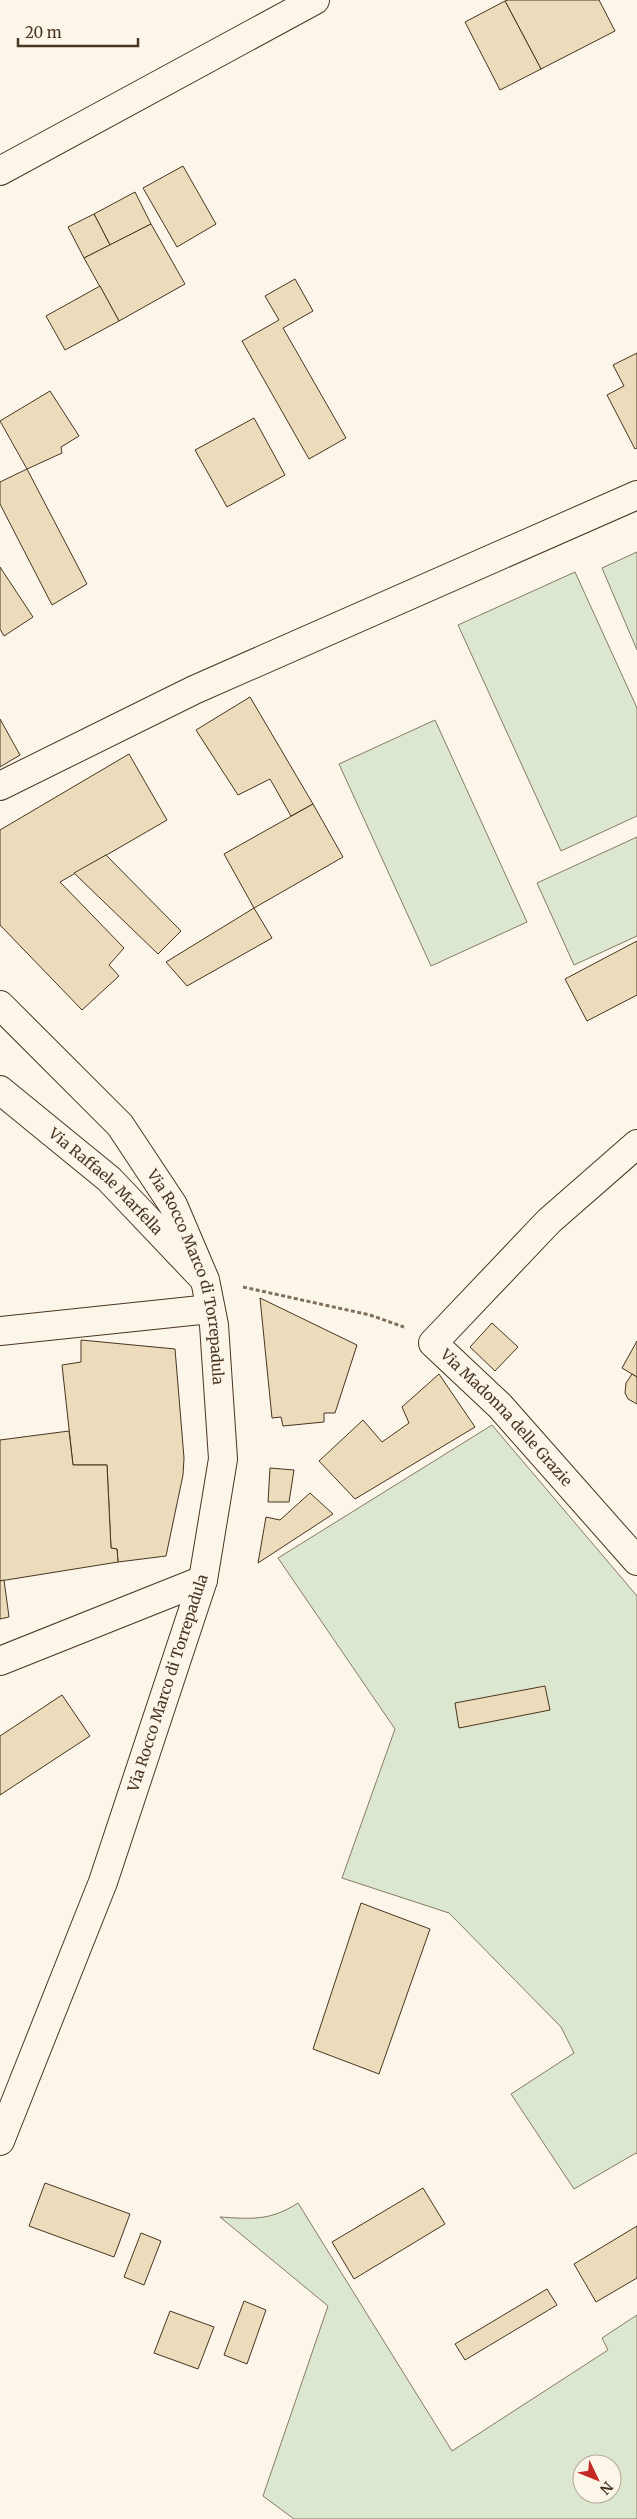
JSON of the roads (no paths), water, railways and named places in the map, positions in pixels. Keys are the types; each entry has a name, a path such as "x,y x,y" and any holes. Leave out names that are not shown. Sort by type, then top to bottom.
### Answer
{"main road":[{"path":"0,171 315,0"},
{"path":"0,786 194,690 637,495"},
{"name":"Via Rocco Marco di Torrepadula","path":"0,1005 120,1125 173,1205 204,1280 214,1325 223,1459 203,1580 103,1882 0,2141"},
{"name":"Via Raffaele Marfella","path":"0,1090 109,1179 204,1280"},
{"name":"Via Madonna delle Grazie","path":"637,1144 549,1221 433,1343 500,1406 637,1561"},
{"path":"0,1331 210,1309"},
{"path":"0,1662 203,1580"}]}
